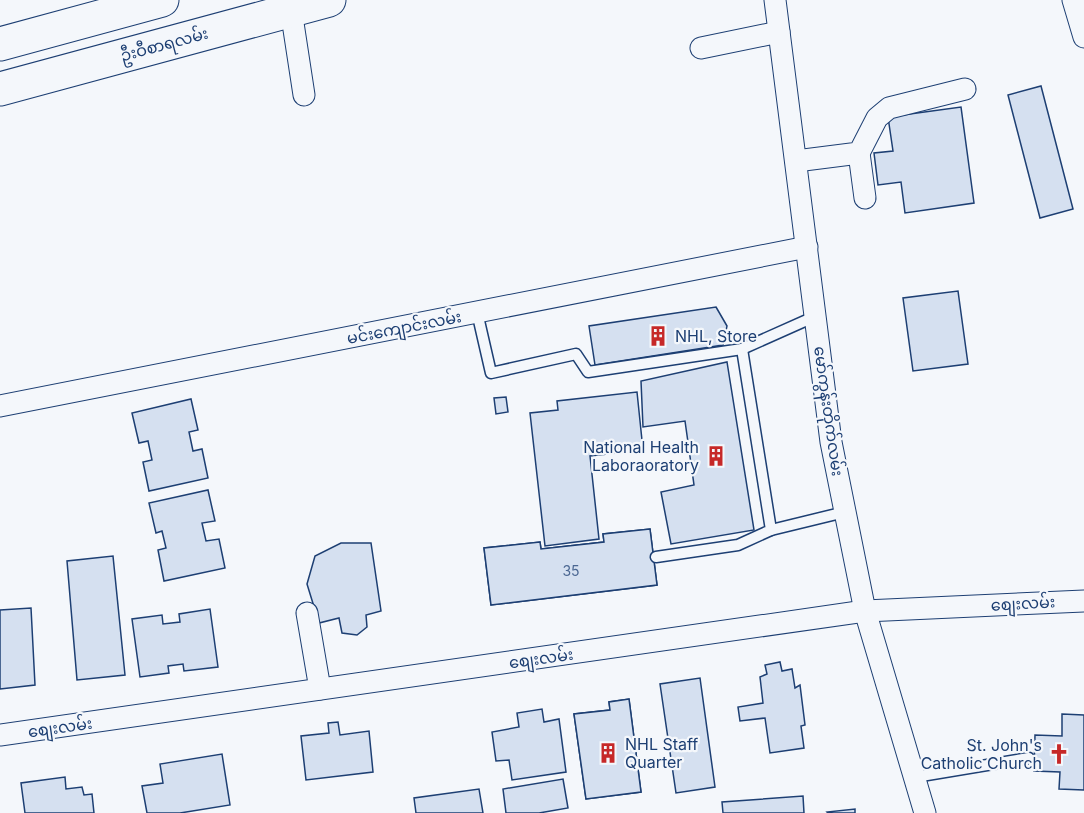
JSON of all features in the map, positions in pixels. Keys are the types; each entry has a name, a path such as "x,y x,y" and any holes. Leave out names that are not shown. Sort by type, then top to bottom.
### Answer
{"main road":[{"path":"0,44 162,0"},
{"name":"ဦးဝီစာရလမ်း","path":"0,89 290,5 329,0"},
{"path":"82,22 95,62"}],"street":[{"name":"မော်ကွန်းတိုက်လမ်း","path":"775,0 831,442 865,611 925,813"},
{"path":"1073,0 1083,32"},
{"path":"290,5 304,95"},
{"path":"701,48 779,32"},
{"path":"865,198 859,153 877,118 889,108 965,89"},
{"path":"796,161 859,153"},
{"name":"မင်းကျောင်းလမ်း","path":"0,406 807,247"},
{"name":"စျေးလမ်း","path":"0,735 865,611 1084,601"},
{"path":"307,613 320,689"}],"lane":[{"path":"477,312 491,373 576,354 588,372 742,350 816,316"},
{"path":"742,350 771,530"},
{"path":"656,557 738,546 771,530 845,512"},
{"path":"915,777 1029,758"}],"building":[{"path":"1041,86 1073,209 1040,218 1008,95"},
{"path":"961,107 974,203 905,213 901,182 878,185 874,153 893,151 888,117"},
{"path":"958,291 968,364 913,371 903,298"},
{"name":"NHL, Store","path":"716,307 727,326 723,345 595,365 589,326"},
{"name":"National Health Laboraoratory","path":"727,362 754,530 671,544 661,492 694,485 685,421 643,427 641,381"},
{"path":"637,392 643,450 590,456 599,539 545,546 530,413 558,410 557,401"},
{"path":"506,397 508,412 496,414 494,398"},
{"path":"191,399 198,430 189,432 193,451 202,449 208,478 149,491 143,462 152,460 148,441 139,443 132,413"},
{"path":"208,490 215,521 202,523 206,541 219,539 225,568 164,581 158,550 166,548 162,531 156,533 149,503"},
{"path":"650,529 657,585 491,605 484,548 540,542 541,549 604,542 603,534"},
{"path":"650,529 657,585 491,605 484,548 540,542 541,549 604,542 603,534"},
{"path":"341,543 371,543 381,611 366,615 367,627 357,635 342,633 339,618 319,623 307,584 315,556"},
{"path":"113,556 125,675 77,680 67,561"},
{"path":"31,608 35,685 0,689 0,610"},
{"path":"210,609 218,667 184,671 183,664 168,666 169,673 140,677 132,619 162,615 163,624 180,622 179,614"},
{"path":"780,662 782,671 792,669 795,688 800,685 805,725 801,726 804,748 770,753 765,718 740,721 738,707 763,703 760,677 767,674 765,665"},
{"path":"700,678 715,787 676,793 660,684"},
{"name":"NHL Staff Quarter","path":"629,699 641,792 586,799 574,714 610,710 609,702"},
{"name":"NHL Staff Quarter","path":"629,699 641,792 586,799 574,714 610,710 609,702"},
{"path":"542,709 544,722 559,719 566,772 512,780 509,760 496,761 492,732 519,727 517,713"},
{"name":"St. John's Catholic Church","path":"1062,714 1084,715 1084,790 1059,789 1060,772 1034,771 1035,735 1062,736"},
{"path":"338,722 340,735 369,731 373,772 306,780 301,736 329,733 328,723"},
{"path":"222,754 230,805 180,813 147,813 142,786 163,783 160,764"},
{"path":"65,777 66,789 82,787 84,795 92,794 94,813 25,813 21,783"},
{"path":"563,779 568,808 539,813 506,813 503,789"},
{"path":"479,789 483,813 416,813 414,798"},
{"path":"803,796 804,813 723,813 722,802"},
{"path":"855,809 855,813 827,812"}],"place":[{"name":"NHL, Store","path":"658,336"},
{"name":"National Health Laboraoratory","path":"716,456"},
{"name":"NHL Staff Quarter","path":"608,753"},
{"name":"St. John's Catholic Church","path":"1059,754"}]}
